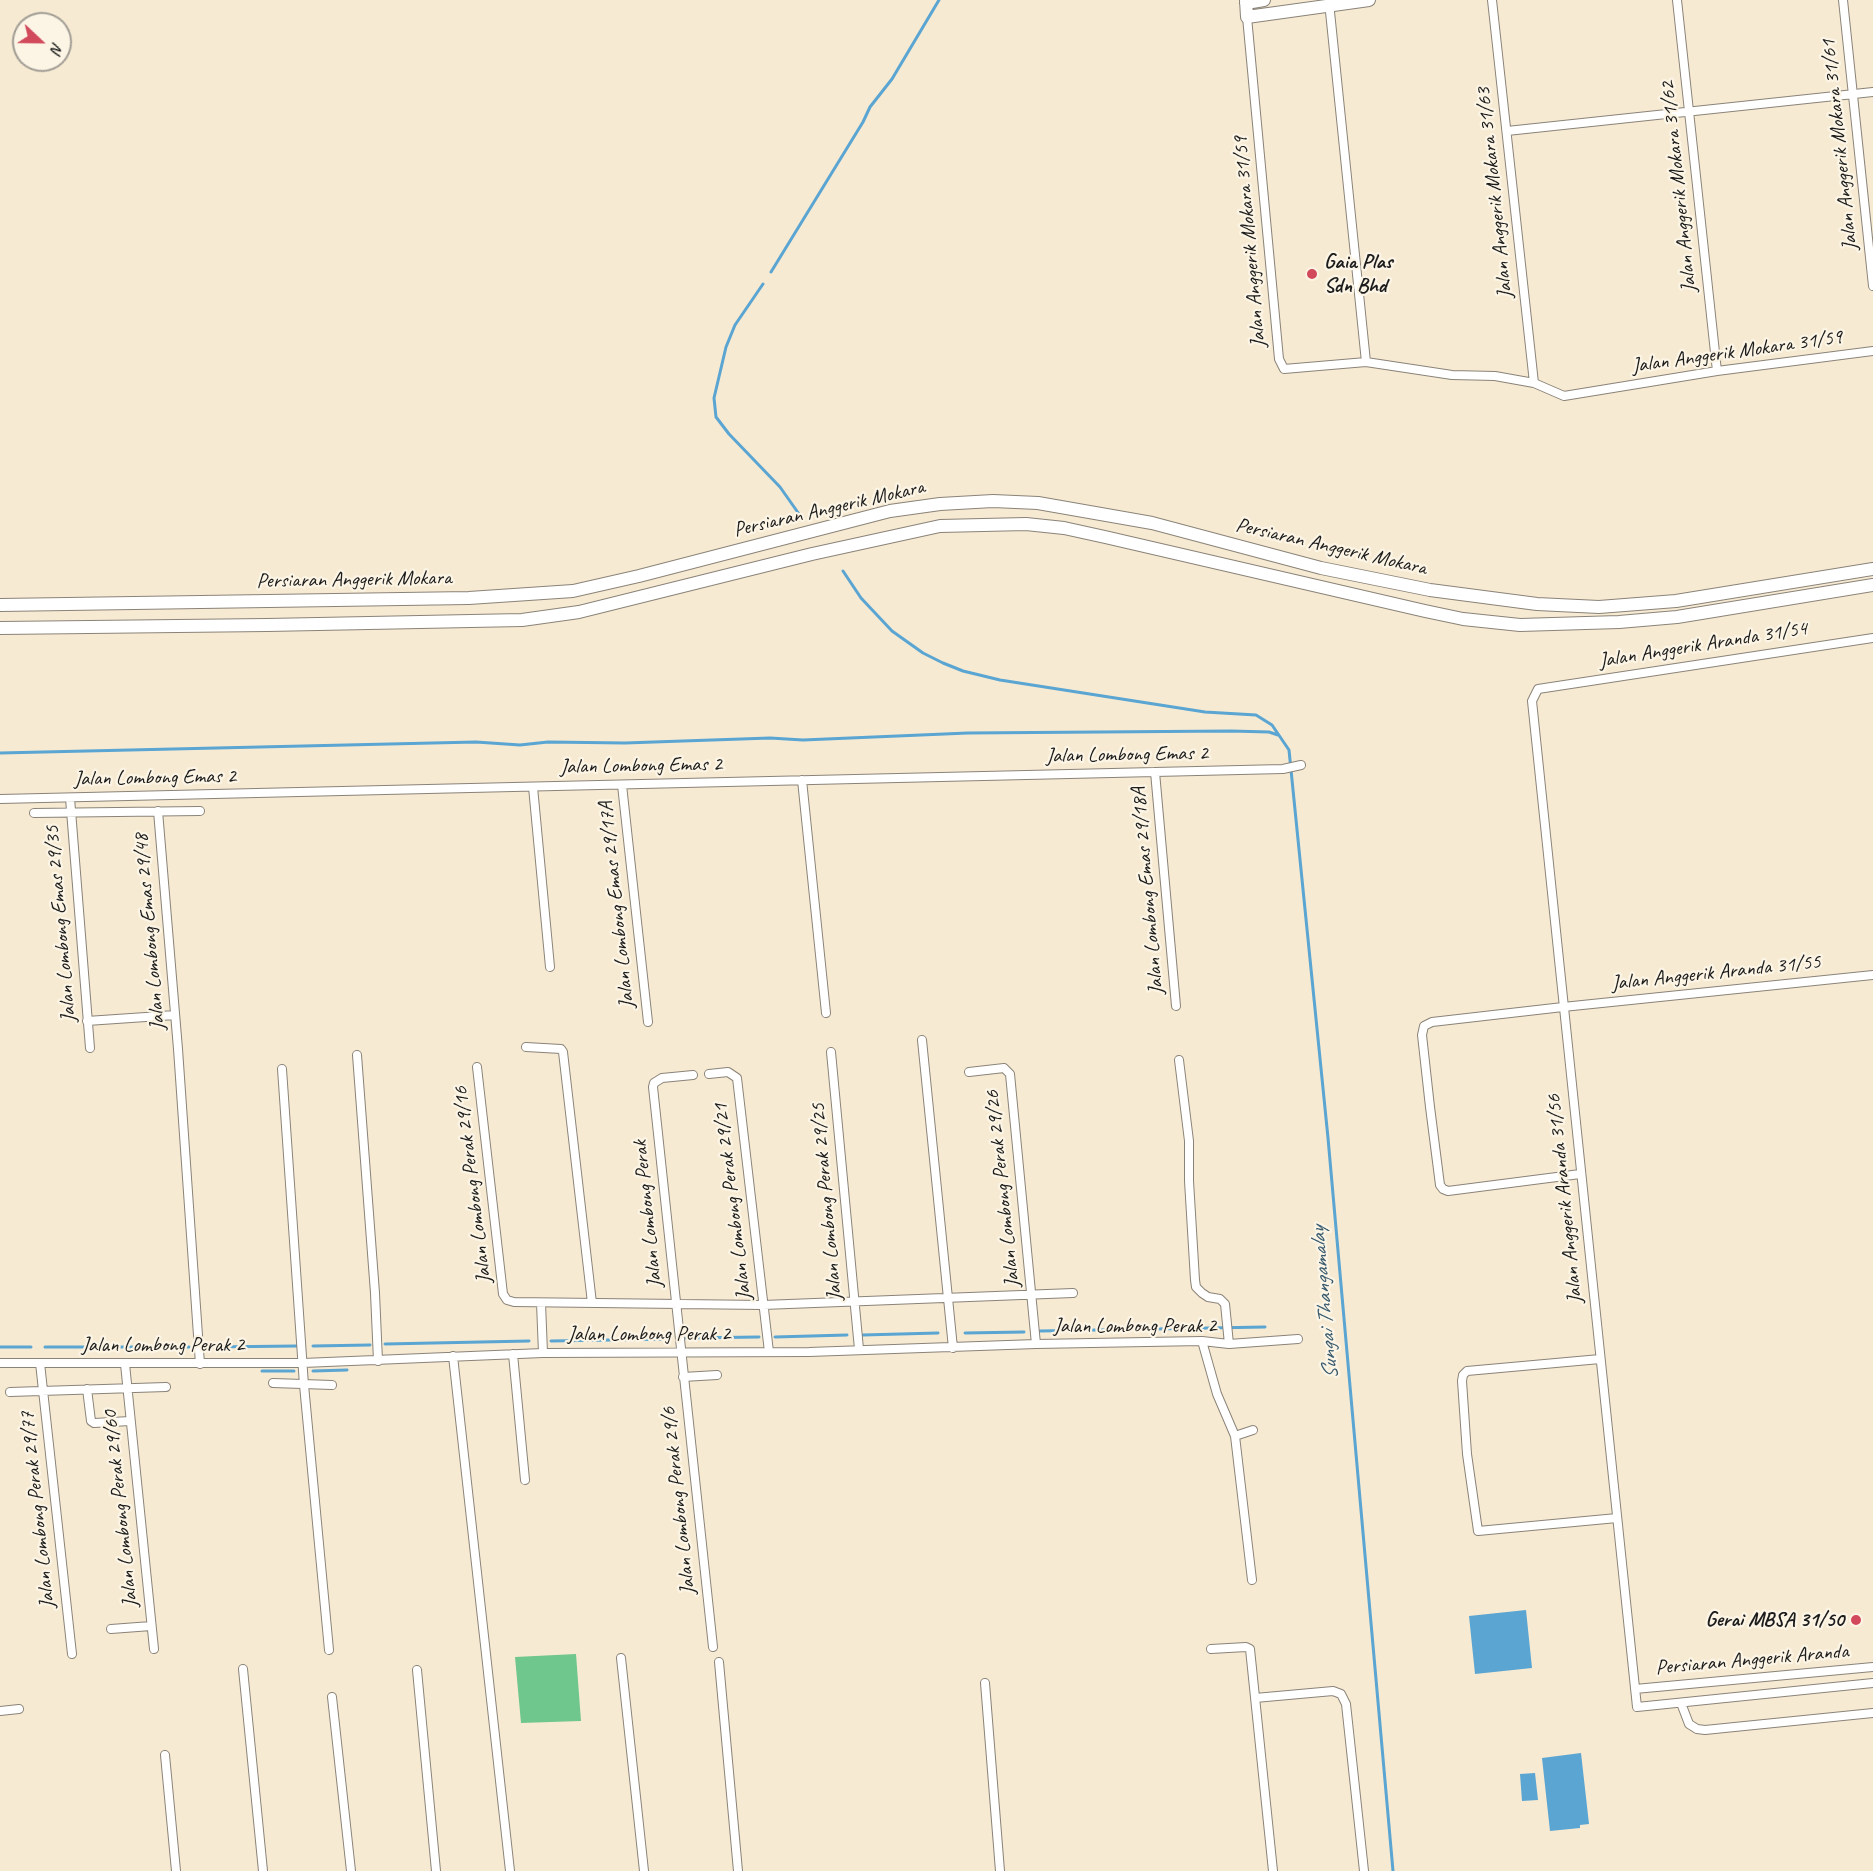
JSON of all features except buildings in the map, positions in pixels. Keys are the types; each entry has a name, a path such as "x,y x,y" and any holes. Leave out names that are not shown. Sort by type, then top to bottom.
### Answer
{"main road":[{"path":"1264,0 1246,1 1247,17 1329,2 1369,0"},
{"name":"Persiaran Anggerik Mokara","path":"0,605 469,598 573,591 890,512 940,504 993,501 1038,503 1152,523 1321,568 1440,591 1537,604 1599,607 1676,601 1873,569"},
{"name":"Persiaran Anggerik Mokara","path":"0,628 522,620 579,612 833,549 940,526 1026,524 1064,528 1463,619 1520,625 1619,622 1677,617 1873,585"}],"street":[{"name":"Jalan Anggerik Mokara 31/63","path":"1492,0 1534,382"},
{"name":"Jalan Anggerik Mokara 31/62","path":"1677,0 1717,371"},
{"name":"Jalan Anggerik Mokara 31/61","path":"1843,0 1873,286"},
{"path":"1329,2 1366,362"},
{"name":"Jalan Anggerik Mokara 31/59","path":"1247,17 1280,363 1284,369 1366,362 1452,375 1495,376 1534,382 1564,396 1717,371 1873,351"},
{"path":"1507,131 1873,92"},
{"name":"Jalan Anggerik Aranda 31/54","path":"1538,689 1873,638"},
{"name":"Jalan Anggerik Aranda 31/56","path":"1538,689 1532,701 1534,724 1636,1707"},
{"name":"Jalan Lombong Emas 2","path":"0,799 1283,769 1301,765"},
{"name":"Jalan Lombong Emas 29/18A","path":"1155,772 1176,1006"},
{"path":"802,780 826,1013"},
{"name":"Jalan Lombong Emas 29/17A","path":"622,785 648,1022"},
{"path":"533,787 550,967"},
{"name":"Jalan Lombong Emas 29/35","path":"70,798 90,1048"},
{"path":"34,813 200,811"},
{"name":"Jalan Lombong Emas 29/48","path":"158,812 178,1049 200,1364"},
{"name":"Jalan Anggerik Aranda 31/55","path":"1580,1174 1448,1191 1443,1189 1440,1185 1422,1035 1424,1026 1431,1022 1563,1007 1873,975"},
{"path":"87,1021 175,1014"},
{"path":"922,1040 953,1348"},
{"path":"526,1047 561,1049 563,1052 592,1304"},
{"name":"Jalan Lombong Perak 29/25","path":"831,1052 859,1349"},
{"path":"357,1055 378,1361"},
{"path":"1179,1060 1189,1141 1189,1181 1196,1287 1208,1297 1220,1299 1225,1304 1229,1344"},
{"name":"Jalan Lombong Perak 29/16","path":"477,1067 504,1294 507,1300 592,1304 763,1305 948,1298"},
{"name":"Jalan Lombong Perak 29/26","path":"969,1072 1004,1068 1010,1074 1036,1344"},
{"path":"282,1069 304,1385 329,1650"},
{"name":"Jalan Lombong Perak 29/21","path":"709,1074 728,1072 737,1078 769,1353"},
{"name":"Jalan Lombong Perak","path":"680,1351 652,1087 662,1078 693,1075"},
{"path":"948,1298 1073,1293"},
{"path":"541,1303 543,1353"},
{"name":"Jalan Lombong Perak 2","path":"0,1364 303,1363 543,1353 680,1351 769,1353 1036,1344 1202,1341 1229,1344 1298,1339"},
{"path":"1202,1341 1217,1394 1235,1436 1252,1580"},
{"name":"Jalan Lombong Perak 29/6","path":"680,1351 713,1647"},
{"path":"513,1354 525,1480"},
{"path":"453,1356 510,1871"},
{"path":"1600,1359 1467,1371 1462,1382 1467,1454 1478,1531 1617,1518"},
{"name":"Jalan Lombong Perak 29/77","path":"40,1363 72,1654"},
{"name":"Jalan Lombong Perak 29/60","path":"125,1364 154,1649"},
{"path":"683,1377 717,1375"},
{"path":"273,1383 332,1385"},
{"path":"10,1392 166,1387"},
{"path":"87,1389 91,1421 94,1423 130,1421"},
{"path":"1235,1436 1253,1430"},
{"path":"111,1629 151,1626"},
{"path":"1211,1649 1246,1647 1250,1649 1273,1871"},
{"path":"621,1658 644,1871"},
{"path":"719,1662 738,1871"},
{"name":"Persiaran Anggerik Aranda","path":"1635,1689 1873,1667"},
{"path":"243,1669 263,1871"},
{"path":"417,1670 435,1871"},
{"path":"985,1683 1000,1871"},
{"name":"Persiaran Anggerik Aranda","path":"1636,1707 1873,1683"},
{"path":"1255,1698 1333,1691 1341,1695 1346,1704 1364,1871"},
{"path":"332,1697 351,1871"},
{"path":"1681,1703 1689,1724 1697,1729 1705,1730 1873,1713"},
{"path":"0,1711 19,1709"},
{"path":"165,1755 176,1871"}],"green space":[{"path":"576,1654 581,1721 521,1723 515,1657"}],"water":[{"path":"1526,1610 1532,1668 1475,1674 1469,1616"},
{"path":"1581,1753 1589,1824 1580,1825 1580,1828 1550,1831 1542,1758"},
{"path":"1535,1773 1538,1800 1522,1801 1520,1774"}],"waterway":[{"path":"771,272 870,107 892,79 939,0"},
{"path":"763,284 735,325 726,347 714,398 716,417 729,434 780,487 799,514"},
{"name":"Sungai Thangamalay","path":"843,571 861,598 892,631 923,653 943,663 963,671 1000,680 1205,712 1256,715 1272,725 1289,750 1328,1138 1393,1871"},
{"path":"0,753 476,742 520,745 548,742 625,743 770,738 803,740 968,733 1231,731 1269,732 1278,735"},
{"path":"1040,1331 1265,1327"},
{"path":"965,1333 1024,1332"},
{"path":"863,1335 938,1333"},
{"path":"775,1337 847,1335"},
{"path":"686,1338 759,1337"},
{"path":"551,1341 670,1339"},
{"path":"385,1344 529,1341"},
{"path":"313,1346 370,1345"},
{"path":"209,1347 297,1346"},
{"path":"0,1347 31,1347"},
{"path":"45,1347 189,1347"},
{"path":"313,1371 347,1370"},
{"path":"262,1371 294,1371"}],"place":[{"name":"Gaia Plas Sdn Bhd","path":"1312,274"},
{"name":"Gerai MBSA 31/50","path":"1856,1620"}]}
